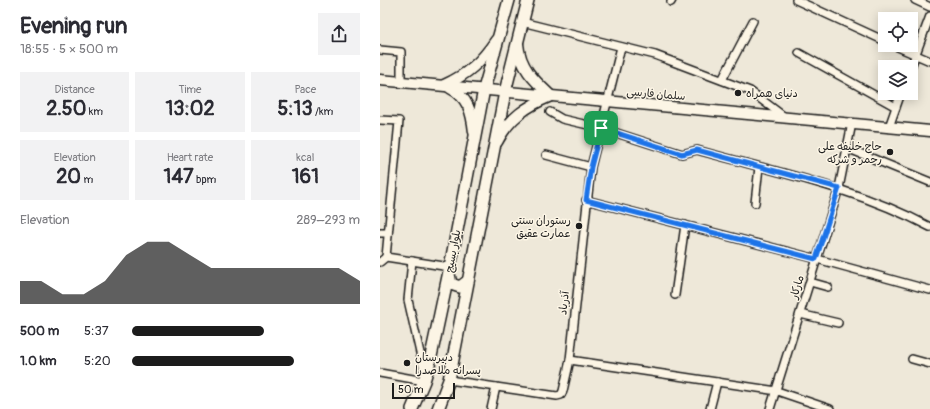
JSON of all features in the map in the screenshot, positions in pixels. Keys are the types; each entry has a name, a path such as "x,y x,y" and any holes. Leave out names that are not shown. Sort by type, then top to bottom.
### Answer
{"main road":[{"name":"بلوار بسیج","path":"412,409 425,379 450,270 484,90 497,38 509,0"},
{"name":"بلوار بسیج","path":"438,409 448,380 505,92 517,38 528,0"},
{"path":"444,85 472,69 486,55 497,38"},
{"path":"495,146 502,132 521,111 552,96 526,71 519,56 517,38"},
{"name":"سلمان فارسی","path":"380,80 930,131"},
{"path":"444,85 458,92 466,100 472,115 475,140"},
{"path":"450,270 451,284 460,287 468,281"},
{"path":"441,308 448,302 457,303 462,310"}],"street":[{"path":"796,0 804,2 878,38"},
{"path":"914,0 930,7"},
{"path":"913,60 930,16"},
{"path":"722,80 753,21"},
{"path":"522,22 655,55 750,91 786,118"},
{"name":"آذرباد","path":"448,380 557,396 561,395 570,360 586,200 591,167 622,46"},
{"path":"380,50 401,52 401,82"},
{"path":"908,52 930,61"},
{"path":"799,53 896,107"},
{"path":"889,127 899,100"},
{"path":"550,112 562,120 601,128 682,154 697,150 839,188 930,227"},
{"path":"380,120 399,121 388,233 383,259 412,261 450,270"},
{"name":"مارکار","path":"770,409 777,391 816,259 839,188 852,123"},
{"path":"847,148 930,182"},
{"path":"546,155 591,167"},
{"path":"755,203 759,167"},
{"path":"586,200 930,290"},
{"path":"675,295 685,225"},
{"path":"380,233 388,233"},
{"path":"380,372 425,379 408,300 412,261"},
{"path":"810,282 828,287"},
{"path":"800,314 838,323"},
{"path":"912,359 930,364"},
{"path":"570,360 777,391 812,406 830,409"},
{"path":"710,409 718,382"},
{"path":"491,409 496,387"}],"place":[{"name":"دنیای همراه","path":"738,93"},
{"name":"حاج خلیفه علی رحمر و شرکه","path":"890,152"},
{"name":"رستوران سنتی عمارت عقیق","path":"579,226"},
{"name":"دبیرستان پسرانه ملاصدرا","path":"407,363"}],"route":[{"path":"601,128 682,154 697,150 839,188 816,259 586,200 591,167 601,128"}]}
